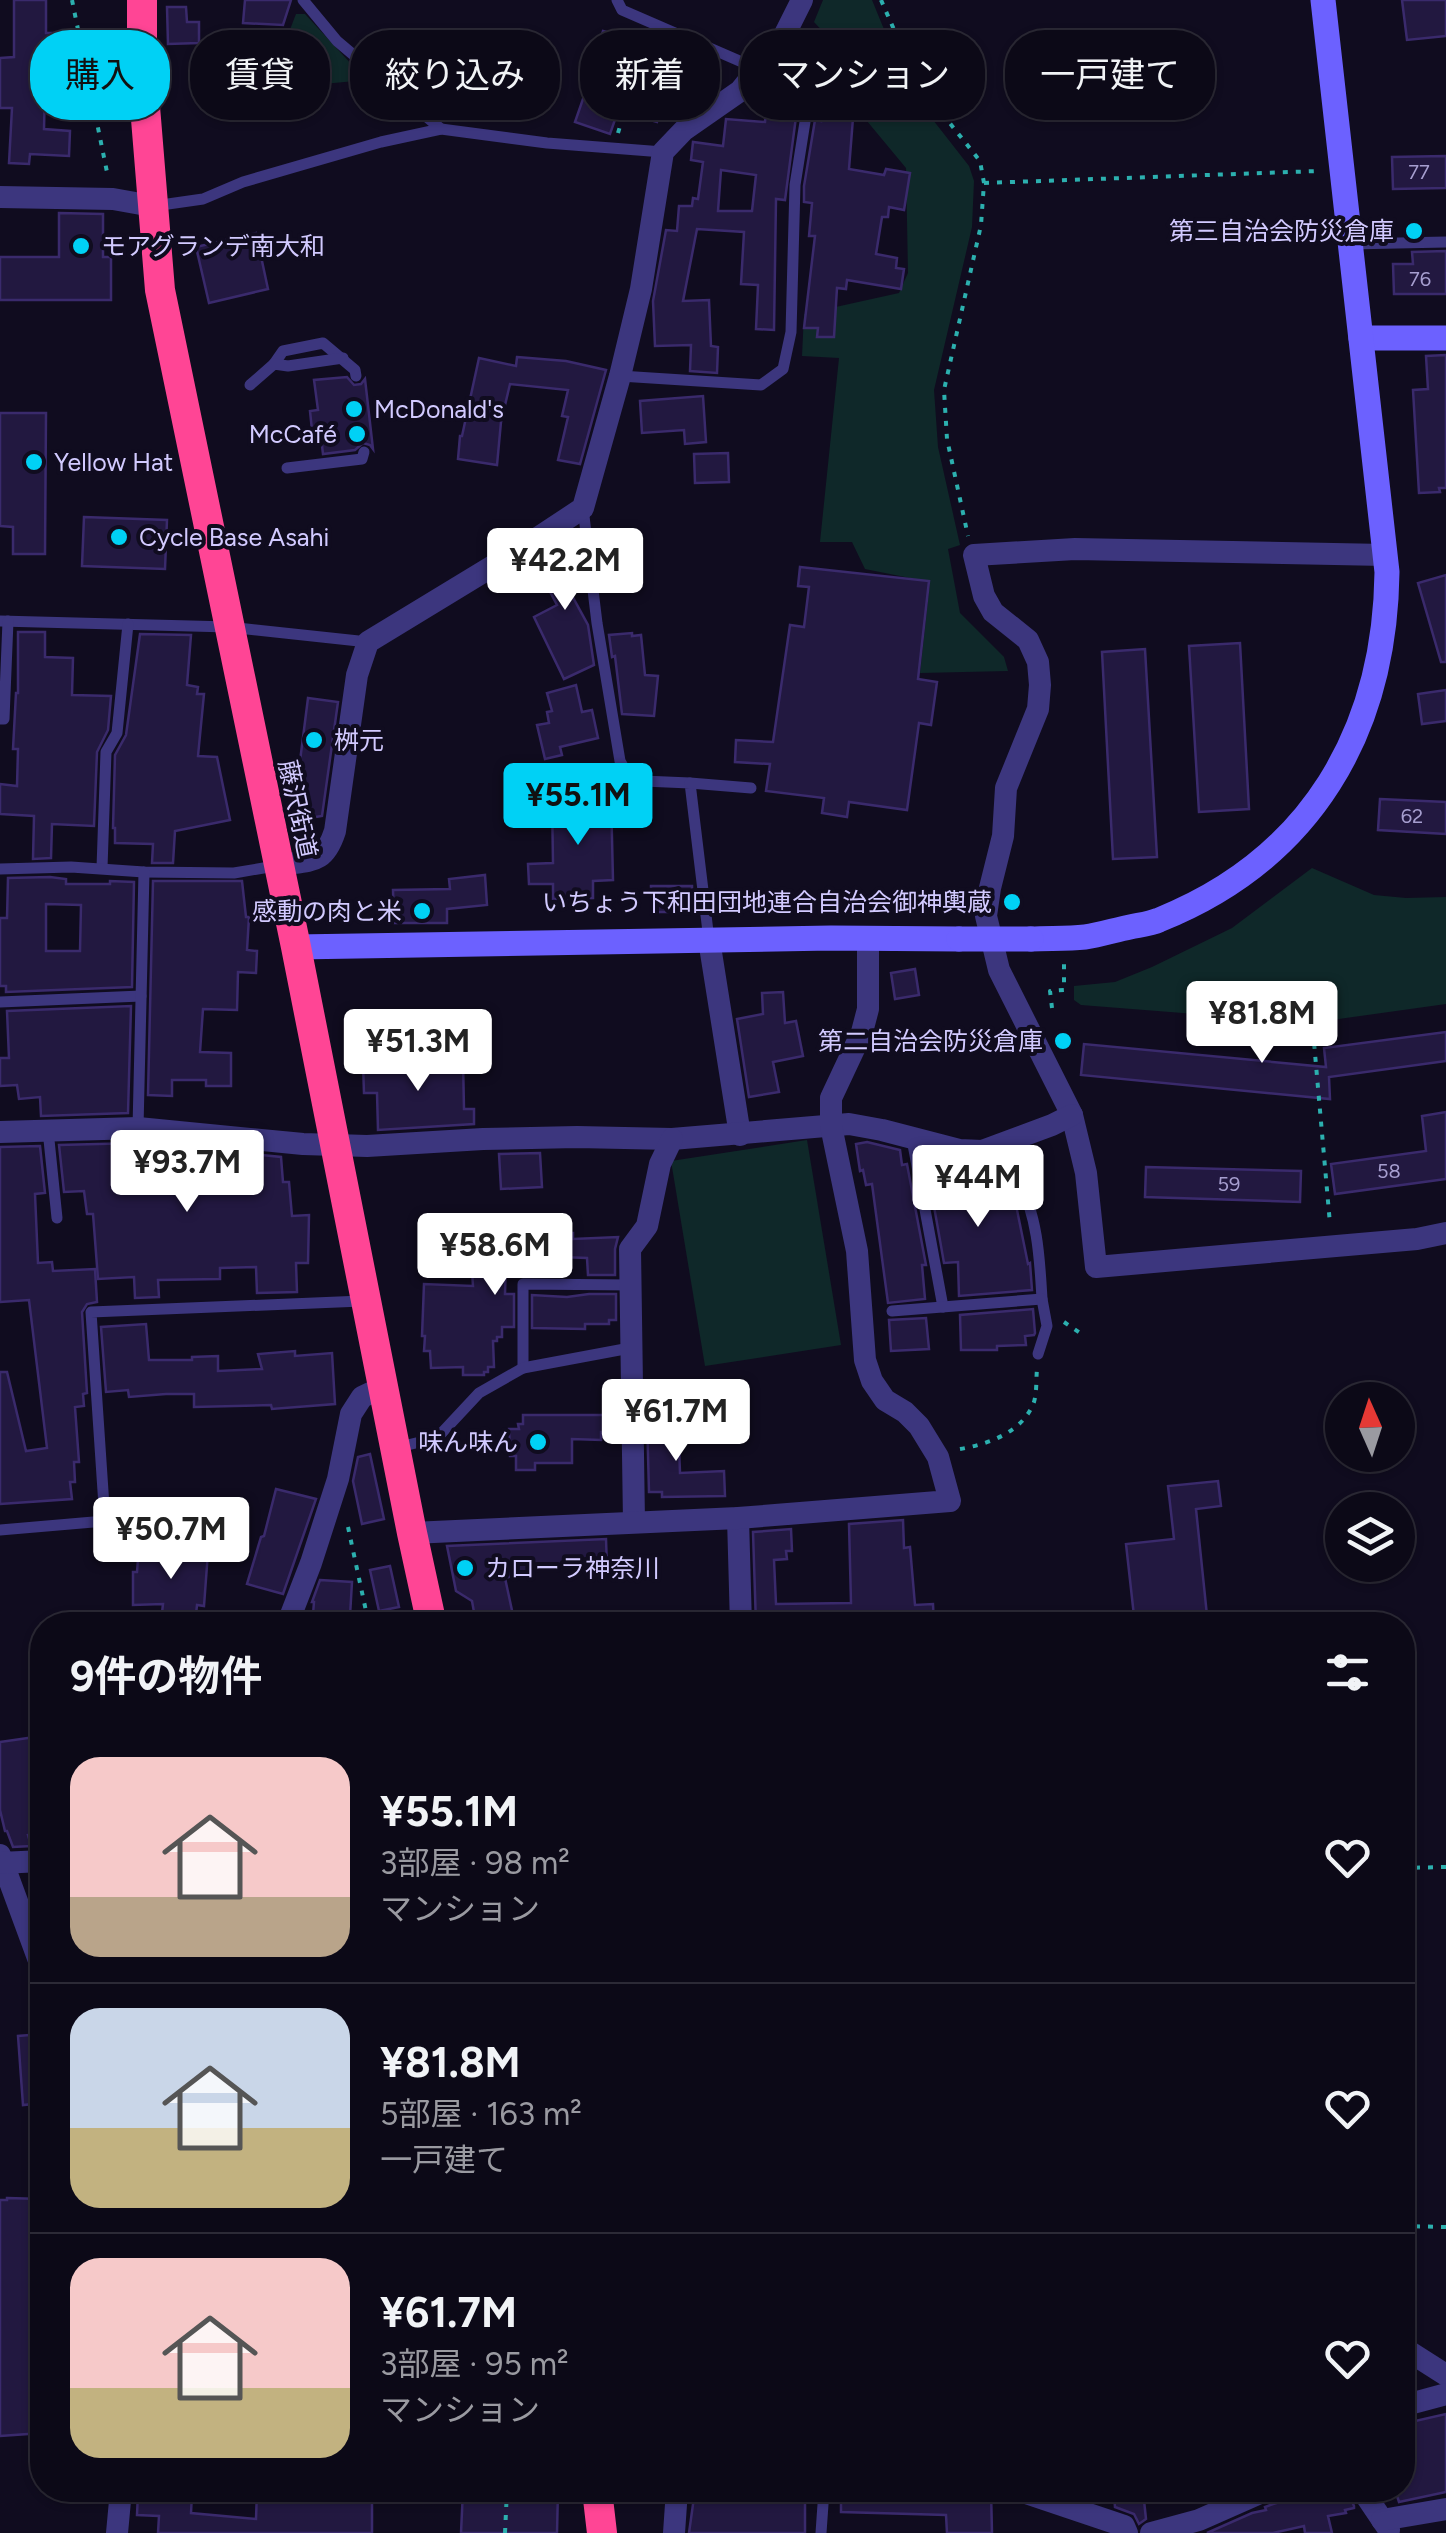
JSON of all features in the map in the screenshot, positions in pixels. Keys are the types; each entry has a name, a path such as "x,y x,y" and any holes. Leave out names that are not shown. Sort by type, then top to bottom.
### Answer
{"highway":[{"name":"藤沢街道","path":"142,0 142,70 160,290 429,1612"},
{"path":"598,2502 602,2533"}],"street":[{"path":"787,30 802,0"},
{"path":"296,947 1085,936 1157,922 1249,871 1289,836 1330,784 1361,725 1380,660 1386,616 1385,555 1323,0"},
{"path":"280,865 318,858 329,849 357,675 368,642 583,508 641,289 662,152 684,130 740,91"},
{"path":"0,197 113,199 152,206"},
{"path":"1361,338 1446,338"},
{"path":"1385,555 1075,549 974,554 984,596 994,612 1028,640 1038,662 1040,685 1038,709 1006,788 1003,836 986,916 998,970 1072,1116 1086,1173 1096,1267 1418,1239 1446,1233"},
{"path":"709,940 740,1135"},
{"path":"412,1533 738,1518 950,1502 938,1457 918,1426 886,1400 872,1381 866,1360 857,1251 831,1126 830,1098 862,1032 868,1008 868,940"},
{"path":"0,1132 138,1128 336,1146 577,1137 672,1140 849,1124 959,1150 982,1151 1072,1116"},
{"path":"634,1522 630,1249 647,1226 660,1164 672,1140"},
{"path":"292,1612 338,1479 351,1414 362,1398 383,1386"},
{"path":"738,1518 741,1612"},
{"path":"30,1861 1,1861 30,1937"},
{"path":"1415,2355 1446,2375"},
{"path":"1415,2402 1446,2394"},
{"path":"118,2533 121,2502"},
{"path":"674,2533 676,2502"},
{"path":"1053,2502 1124,2526 1127,2533"},
{"path":"1151,2533 1199,2520 1240,2502"},
{"path":"1370,2502 1386,2527 1446,2509"}],"lane":[{"path":"303,0 337,41 441,129"},
{"path":"617,0 622,10 740,61"},
{"path":"620,376 761,385 783,369 791,332 795,186 805,120"},
{"path":"152,206 202,199 243,182 441,129 662,152"},
{"path":"1349,244 1446,242"},
{"path":"250,385 274,364 288,366 343,358 356,376"},
{"path":"287,468 362,458 364,452"},
{"path":"583,508 596,623 620,761 628,775 643,780 751,788"},
{"path":"0,718 4,719 4,620 229,627 368,642"},
{"path":"102,868 106,752 117,733 128,624"},
{"path":"690,783 709,940"},
{"path":"0,869 234,873 280,865"},
{"path":"138,1128 144,872"},
{"path":"0,1002 141,996"},
{"path":"48,1130 57,1218"},
{"path":"912,1139 943,1307"},
{"path":"982,1151 1016,1181 1026,1198 1036,1236 1048,1326 1038,1354"},
{"path":"524,1368 523,1284 631,1285"},
{"path":"892,1311 1042,1299"},
{"path":"0,1530 104,1521 91,1312 366,1301"},
{"path":"395,1448 437,1438 479,1393 524,1368 630,1348"},
{"path":"821,2533 823,2502"}],"path":[{"path":"72,0 113,199"},
{"path":"881,0 916,82 980,162 984,184 980,226 944,390 947,439 974,554"},
{"path":"614,148 651,22"},
{"path":"984,184 1341,170"},
{"path":"1052,1008 1050,991 1064,990 1064,954"},
{"path":"1312,1031 1332,1234"},
{"path":"955,1450 999,1438 1027,1415 1035,1399 1038,1354"},
{"path":"338,1479 366,1612"},
{"path":"1415,1868 1446,1867"},
{"path":"1415,2226 1446,2227"},
{"path":"505,2533 506,2502"}],"green space":[{"path":"823,0 872,0 884,30 822,30 814,22"},
{"path":"296,14 305,14 320,30 290,30"},
{"path":"330,41 350,63 350,81 330,83"},
{"path":"866,120 933,120 969,166 974,181 972,227 934,390 938,447 960,545 948,549 960,613 1004,657 1008,671 920,673 930,582 865,569 852,542 820,542 839,358 802,356 804,314 899,293 908,273 906,168"},
{"path":"1312,868 1374,895 1446,897 1446,1004 1310,1023 1081,1005 1074,1000 1074,986 1115,982 1232,928"},
{"path":"807,1140 841,1345 705,1366 671,1161"}],"building":[{"path":"14,0 46,0 46,30 30,30 30,120 44,120 44,129 70,131 69,156 30,154 29,164 9,163 12,108 0,108 0,58 14,57"},
{"path":"245,0 291,0 283,25 243,23"},
{"path":"1402,0 1446,0 1446,36 1407,40"},
{"path":"167,7 186,7 187,22 199,22 199,30 190,30 190,43 170,44"},
{"path":"580,108 580,120 615,120 610,134 575,122"},
{"path":"726,119 796,120 785,200 776,199 774,330 756,329 758,285 741,284 744,232 697,229 683,301 709,300 711,346 718,347 717,373 690,371 691,345 655,346 653,301 666,230 677,231 679,206 692,206 693,198 698,199 703,162 691,160 693,142 723,146","holes":["721,170 756,175 752,211 718,211"]},
{"path":"815,120 853,120 849,169 884,175 886,169 910,173 904,210 889,207 888,217 882,217 876,254 897,258 896,268 904,269 901,289 847,280 846,289 837,288 834,337 817,337 818,328 804,328 815,236 809,236 812,203 804,202 804,186"},
{"path":"1446,156 1446,188 1393,189 1392,157"},
{"name":"モアグランデ南大和","path":"59,213 103,214 103,257 111,257 111,300 0,300 0,257 59,257"},
{"path":"256,233 268,289 209,303 196,247"},
{"path":"1446,251 1446,294 1394,294 1393,264 1413,264 1412,252"},
{"path":"1446,355 1446,488 1419,493 1413,390 1428,389 1426,356"},
{"path":"517,357 566,361 606,370 580,464 558,460 568,417 562,416 568,390 510,384 497,465 458,459 479,358 516,366"},
{"path":"347,377 354,385 365,379 373,449 363,443 355,450 323,454 320,429 312,430 310,411 318,410 314,380"},
{"path":"703,396 706,442 685,444 684,430 642,433 640,401"},
{"path":"0,413 46,413 45,554 13,554 13,527 0,526"},
{"path":"728,453 729,482 695,483 694,454"},
{"path":"84,517 167,520 165,569 82,566"},
{"path":"571,534 579,549 572,553 581,572 564,581 588,625 594,665 564,679 534,617 557,605 546,584 554,580 540,555"},
{"path":"800,567 929,581 918,679 937,682 931,725 919,723 907,810 849,802 847,817 822,813 824,798 766,791 770,764 735,762 736,740 773,742 790,625 804,627 809,587 798,586"},
{"path":"1446,575 1446,662 1441,662 1418,583"},
{"path":"18,632 45,632 45,657 73,658 72,695 111,696 108,730 97,752 94,826 52,824 51,858 33,859 34,816 0,814 0,784 17,786 18,749 13,749"},
{"path":"140,634 191,635 187,685 198,687 197,694 204,694 198,756 217,757 230,820 175,831 173,863 152,863 153,844 115,843 115,755 126,735"},
{"path":"609,635 641,635 645,675 658,676 654,716 622,714"},
{"path":"1240,643 1249,809 1199,812 1189,646"},
{"path":"1145,649 1157,857 1113,859 1102,652"},
{"path":"576,685 582,712 592,710 598,738 560,747 562,755 545,759 537,725 549,723 547,712 552,711 547,693"},
{"path":"1446,690 1446,721 1422,724 1418,694"},
{"path":"308,698 338,702 322,816 309,818 299,769"},
{"path":"611,797 613,880 593,881 593,898 553,899 553,884 529,884 528,864 553,863 552,798"},
{"path":"1380,799 1446,802 1446,834 1378,830"},
{"path":"485,875 487,905 447,909 447,923 394,923 393,890 450,889 449,879"},
{"path":"50,877 66,879 66,884 134,882 132,987 6,992 6,986 0,986 0,918 7,918 8,878","holes":["46,904 81,905 80,951 46,951"]},
{"path":"153,881 242,881 249,917 247,950 257,951 256,973 238,972 237,1010 203,1009 200,1052 231,1053 231,1086 206,1086 206,1080 172,1080 172,1096 148,1095"},
{"path":"651,886 692,886 692,912 651,912"},
{"path":"915,969 919,995 895,999 891,973"},
{"path":"783,992 785,1023 796,1021 803,1056 773,1062 779,1092 749,1097 737,1019 763,1014 762,993"},
{"path":"131,1006 128,1113 41,1116 40,1097 19,1099 17,1085 0,1086 0,1058 9,1058 7,1011"},
{"path":"1446,1032 1446,1061 1329,1077 1330,1099 1081,1075 1084,1044 1326,1067 1324,1048"},
{"path":"463,1060 464,1109 474,1109 474,1124 378,1130 377,1093 364,1093 363,1063"},
{"path":"1446,1112 1446,1179 1335,1194 1331,1164 1426,1151 1422,1116"},
{"path":"867,1142 900,1150 902,1165 907,1164 926,1265 922,1265 925,1299 888,1303 872,1184 866,1185 863,1170 860,1171 856,1144"},
{"path":"59,1145 155,1145 156,1149 191,1148 192,1167 233,1163 232,1152 281,1157 283,1182 289,1182 292,1216 309,1215 308,1263 296,1263 297,1292 257,1293 256,1267 220,1268 220,1279 158,1280 159,1297 135,1298 134,1277 98,1279 93,1214 87,1214 84,1191 64,1192"},
{"path":"40,1146 45,1193 35,1194 38,1263 52,1262 53,1271 95,1269 97,1302 87,1304 82,1312 87,1393 83,1394 84,1406 75,1407 79,1462 74,1462 75,1482 70,1482 72,1499 0,1504 0,1372 7,1372 26,1451 47,1448 29,1300 0,1302 0,1147"},
{"path":"540,1153 542,1187 501,1189 499,1154"},
{"path":"926,1161 971,1166 971,1171 986,1168 1001,1181 1006,1208 1016,1205 1030,1263 1032,1290 959,1296 958,1262 944,1263"},
{"path":"1146,1167 1301,1171 1300,1202 1145,1197"},
{"path":"573,1233 573,1239 618,1237 615,1275 588,1275 587,1258 506,1259 505,1294 514,1294 514,1327 502,1327 502,1337 493,1341 494,1367 488,1367 484,1375 463,1375 463,1367 431,1368 430,1351 424,1351 422,1336 424,1284 473,1286 471,1256 481,1250 480,1241"},
{"path":"616,1294 616,1320 609,1320 609,1324 585,1324 585,1329 532,1328 532,1295"},
{"path":"1033,1309 1035,1333 1025,1336 1026,1345 961,1350 960,1315"},
{"path":"926,1318 929,1349 891,1351 889,1320"},
{"path":"146,1324 149,1360 218,1356 218,1371 262,1369 258,1354 332,1353 335,1404 272,1409 271,1405 194,1407 194,1394 129,1397 128,1390 106,1392 101,1327"},
{"path":"523,1415 617,1415 618,1432 601,1432 601,1440 572,1439 572,1463 535,1463 535,1470 516,1470 516,1456 510,1456 509,1429 519,1429"},
{"path":"678,1416 680,1473 724,1471 725,1496 662,1497 662,1492 649,1492 647,1417"},
{"path":"370,1454 384,1519 362,1524 353,1481 358,1457"},
{"path":"1218,1481 1221,1506 1196,1509 1207,1612 1134,1612 1126,1544 1174,1539 1168,1486"},
{"path":"276,1489 316,1499 283,1594 247,1584"},
{"path":"903,1520 904,1548 910,1547 915,1605 933,1604 933,1612 756,1612 753,1532 791,1529 792,1551 786,1551 787,1559 774,1560 776,1604 851,1603 849,1524"},
{"path":"606,1539 607,1568 546,1568 505,1578 512,1612 474,1612 472,1601 456,1591 447,1546"},
{"path":"139,1546 208,1552 204,1606 197,1605 196,1612 162,1612 163,1604 133,1605 133,1572 137,1572"},
{"path":"390,1566 399,1607 379,1611 370,1570"},
{"path":"320,1580 352,1582 350,1612 313,1612 312,1602"},
{"path":"30,1738 30,1846 13,1847 5,1831 0,1810 0,1742"},
{"path":"30,2035 30,2104 23,2105 18,2036"},
{"path":"30,2199 30,2434 0,2436 0,2200"},
{"path":"1446,2414 1446,2492 1415,2499 1415,2421"},
{"path":"138,2502 192,2502 191,2513 256,2519 257,2502 372,2502 372,2533 158,2533 159,2516 137,2515"},
{"path":"462,2502 558,2502 557,2533 461,2533"},
{"path":"693,2502 805,2502 805,2533 689,2533"},
{"path":"841,2502 991,2502 992,2533 947,2533 946,2515 841,2512"},
{"path":"1115,2502 1144,2502 1146,2519 1139,2524 1134,2514 1115,2507"},
{"path":"1352,2502 1354,2508 1328,2516 1332,2533 1305,2533 1304,2526 1273,2533 1207,2533 1273,2504"}],"place":[{"name":"第三自治会防災倉庫","path":"1414,231"},
{"name":"モアグランデ南大和","path":"81,246"},
{"name":"McDonald's","path":"354,409"},
{"name":"McCafé","path":"357,434"},
{"name":"Yellow Hat","path":"34,462"},
{"name":"Cycle Base Asahi","path":"119,537"},
{"name":"桝元","path":"314,740"},
{"name":"いちょう下和田団地連合自治会御神輿蔵","path":"1012,902"},
{"name":"感動の肉と米","path":"422,911"},
{"name":"第二自治会防災倉庫","path":"1063,1041"},
{"name":"味ん味ん","path":"538,1442"},
{"name":"カローラ神奈川","path":"465,1568"}]}
